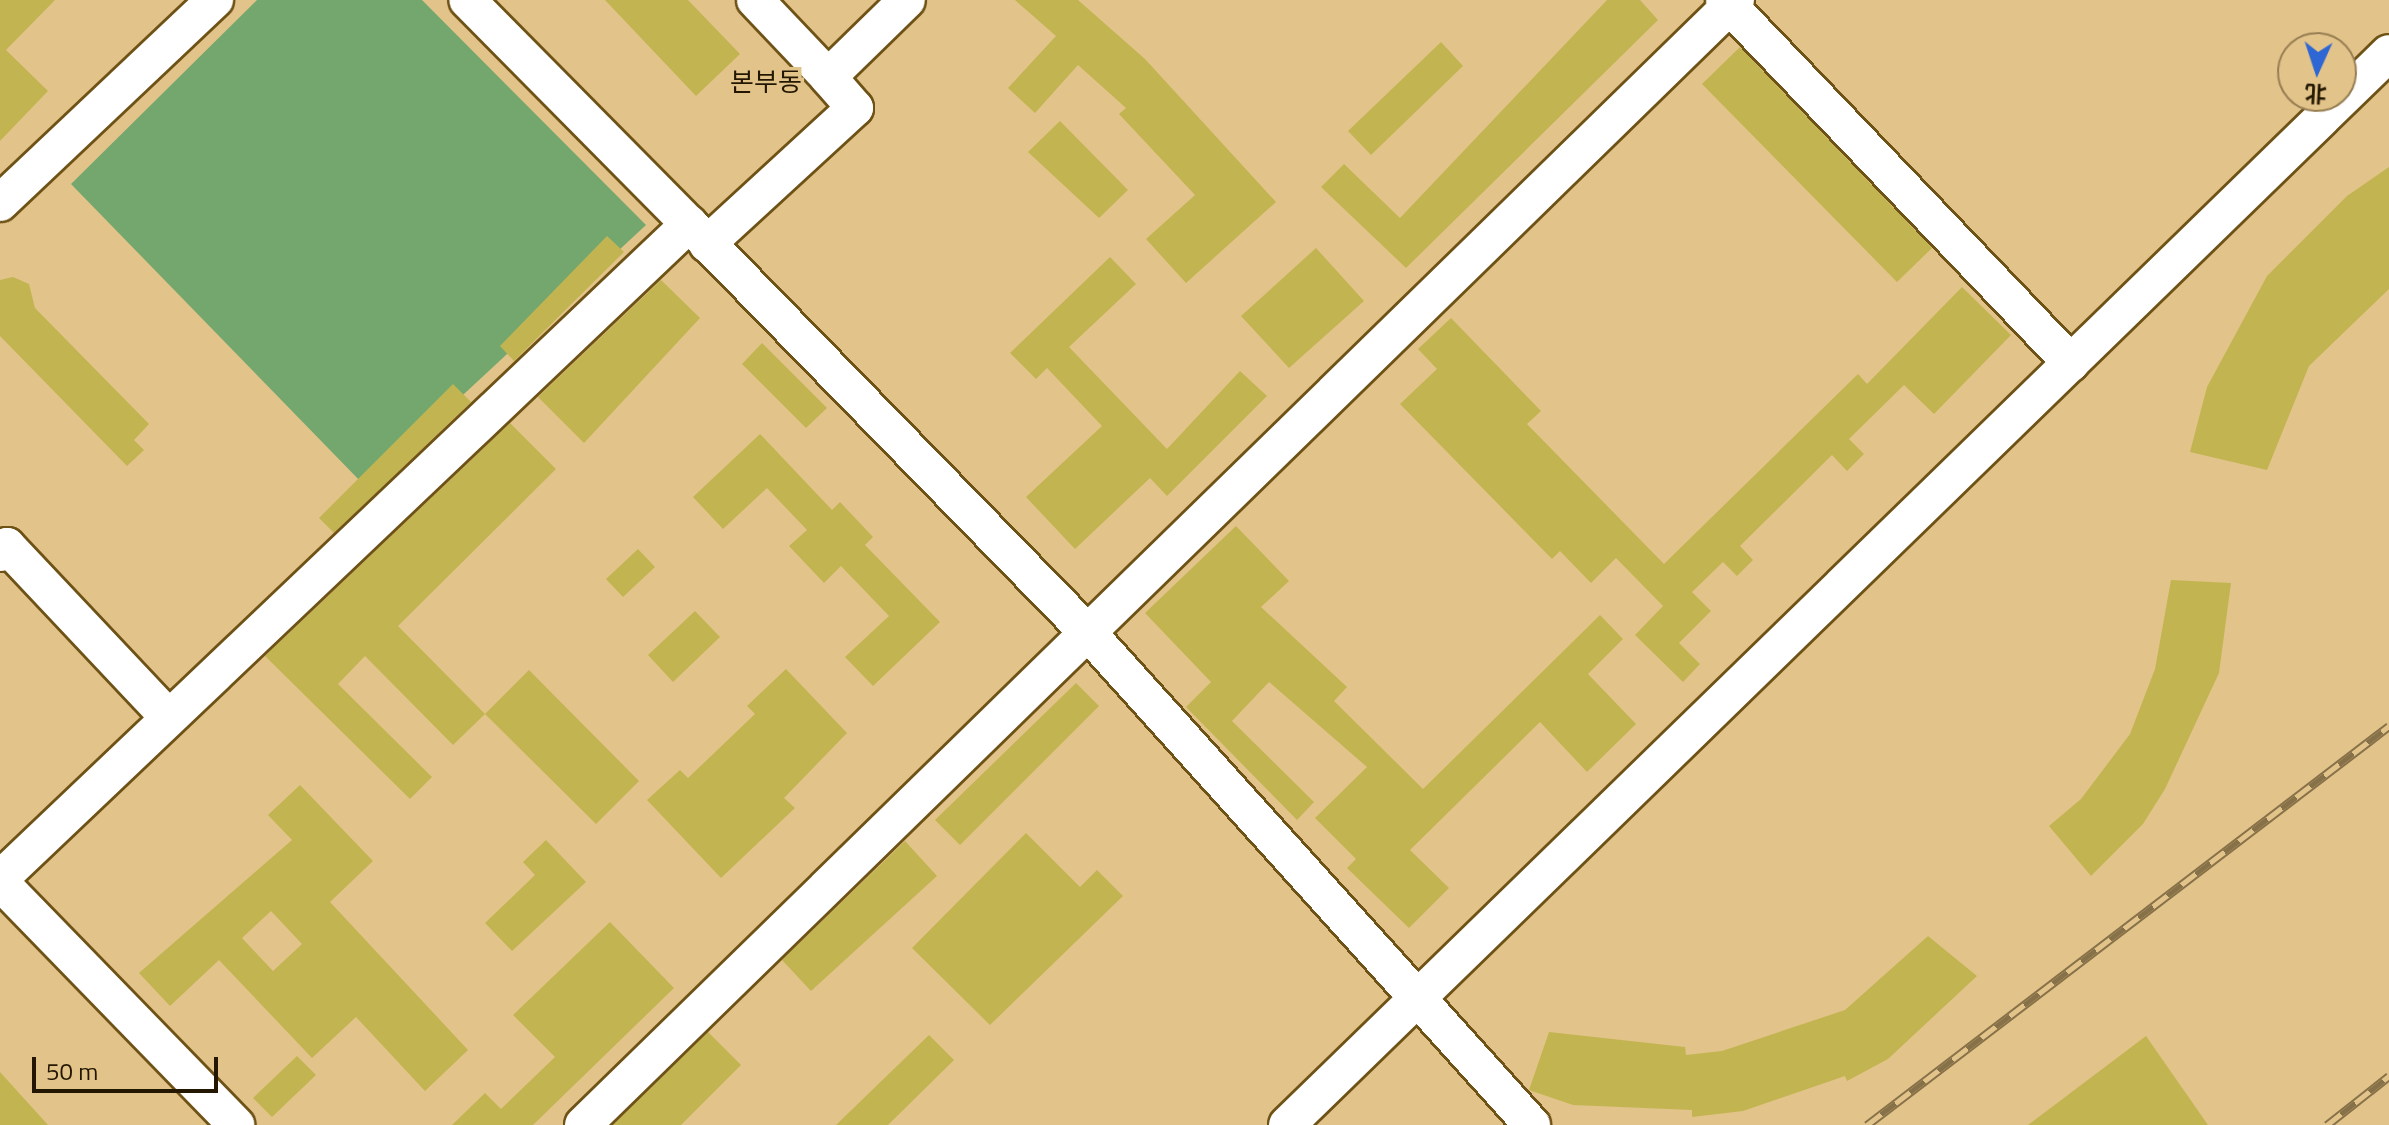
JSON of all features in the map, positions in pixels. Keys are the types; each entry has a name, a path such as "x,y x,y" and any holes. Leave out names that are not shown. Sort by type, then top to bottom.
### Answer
{"street":[{"path":"0,203 215,0"},
{"path":"467,0 1090,635 1532,1125"},
{"path":"236,1125 0,880 169,718 698,234 855,108 755,0"},
{"path":"828,77 907,0"},
{"path":"583,1125 1090,635 1730,2 2071,363"},
{"path":"1287,1125 2389,53"},
{"path":"0,553 7,546 169,718"}],"green space":[{"path":"257,0 422,0 646,225 365,486 71,184"}],"building":[{"path":"0,0 55,0 6,50 48,91 0,141"},
{"path":"605,0 688,0 740,54 696,96"},
{"path":"1015,0 1078,0 1145,59 1276,202 1186,283 1146,239 1195,195 1119,114 1126,108 1078,65 1035,113 1008,88 1056,36"},
{"path":"1607,0 1640,0 1658,20 1406,268 1321,187 1344,164 1400,218"},
{"path":"1441,42 1463,66 1371,155 1348,131"},
{"path":"1740,47 1932,248 1897,282 1702,84"},
{"path":"1060,121 1128,190 1099,218 1028,152"},
{"path":"2389,167 2389,289 2309,366 2267,470 2190,452 2207,387 2267,276 2347,196"},
{"path":"607,236 624,252 514,361 500,346"},
{"path":"1316,248 1364,301 1289,368 1241,316"},
{"path":"1110,257 1136,284 1069,347 1167,449 1240,371 1267,396 1167,496 1150,478 1075,549 1026,497 1102,426 1047,368 1036,379 1010,353"},
{"path":"13,277 29,284 35,308 149,424 134,440 144,450 127,466 0,336 0,280"},
{"path":"661,280 700,318 584,443 538,397"},
{"path":"1962,287 2011,335 1934,414 1904,385 1849,439 1864,454 1847,471 1832,455 1740,546 1753,560 1737,576 1723,562 1692,592 1711,611 1679,643 1700,664 1683,682 1635,635 1663,606 1616,558 1591,583 1560,551 1552,559 1400,404 1437,369 1418,349 1451,318 1541,411 1527,424 1664,564 1858,374 1867,384"},
{"path":"762,343 827,408 806,428 742,364"},
{"path":"453,384 471,402 334,533 319,518"},
{"path":"510,423 556,469 398,626 485,714 453,745 365,656 338,684 432,777 410,799 265,656"},
{"path":"760,434 832,510 840,502 873,537 865,545 940,622 873,686 845,657 889,616 841,566 824,583 789,546 807,530 767,488 723,529 693,497"},
{"path":"1236,526 1289,581 1261,607 1347,687 1334,701 1423,789 1600,615 1623,639 1588,674 1636,724 1587,772 1540,722 1410,850 1449,888 1409,928 1347,868 1356,859 1315,818 1367,767 1269,682 1232,721 1314,802 1297,820 1186,707 1211,682 1145,613"},
{"path":"638,549 655,567 623,597 606,579"},
{"path":"2171,580 2231,583 2219,673 2165,789 2143,824 2091,876 2049,826 2081,799 2130,734 2155,669"},
{"path":"695,611 720,637 673,682 648,655"},
{"path":"786,669 847,733 784,798 795,808 721,878 647,800 680,770 688,778 755,714 747,706"},
{"path":"529,670 639,781 596,824 485,714"},
{"path":"1076,683 1099,706 960,845 935,820"},
{"path":"300,785 373,861 330,902 468,1050 425,1091 356,1017 312,1058 219,960 170,1006 139,973 292,840 268,815","holes":["271,911 302,944 273,971 242,938"]},
{"path":"1026,833 1080,887 1097,870 1123,896 990,1025 912,948"},
{"path":"546,840 586,882 512,951 485,923 535,875 523,862"},
{"path":"905,841 937,876 811,991 782,960"},
{"path":"610,922 674,988 533,1125 452,1125 485,1093 501,1109 555,1057 513,1015"},
{"path":"1928,936 1977,976 1888,1059 1847,1081 1845,1076 1743,1111 1692,1117 1692,1110 1573,1105 1529,1090 1549,1032 1685,1047 1686,1055 1722,1051 1845,1010"},
{"path":"708,1032 741,1065 681,1125 613,1125"},
{"path":"929,1035 954,1060 888,1125 836,1125"},
{"path":"2146,1036 2208,1125 2028,1125"},
{"path":"297,1056 316,1075 272,1117 253,1098"},
{"path":"0,1072 48,1125 0,1125"}],"railway":[{"path":"1867,1125 2389,726"},
{"path":"2327,1125 2389,1076"}],"district":[{"name":"본부동","path":"766,82"}]}
